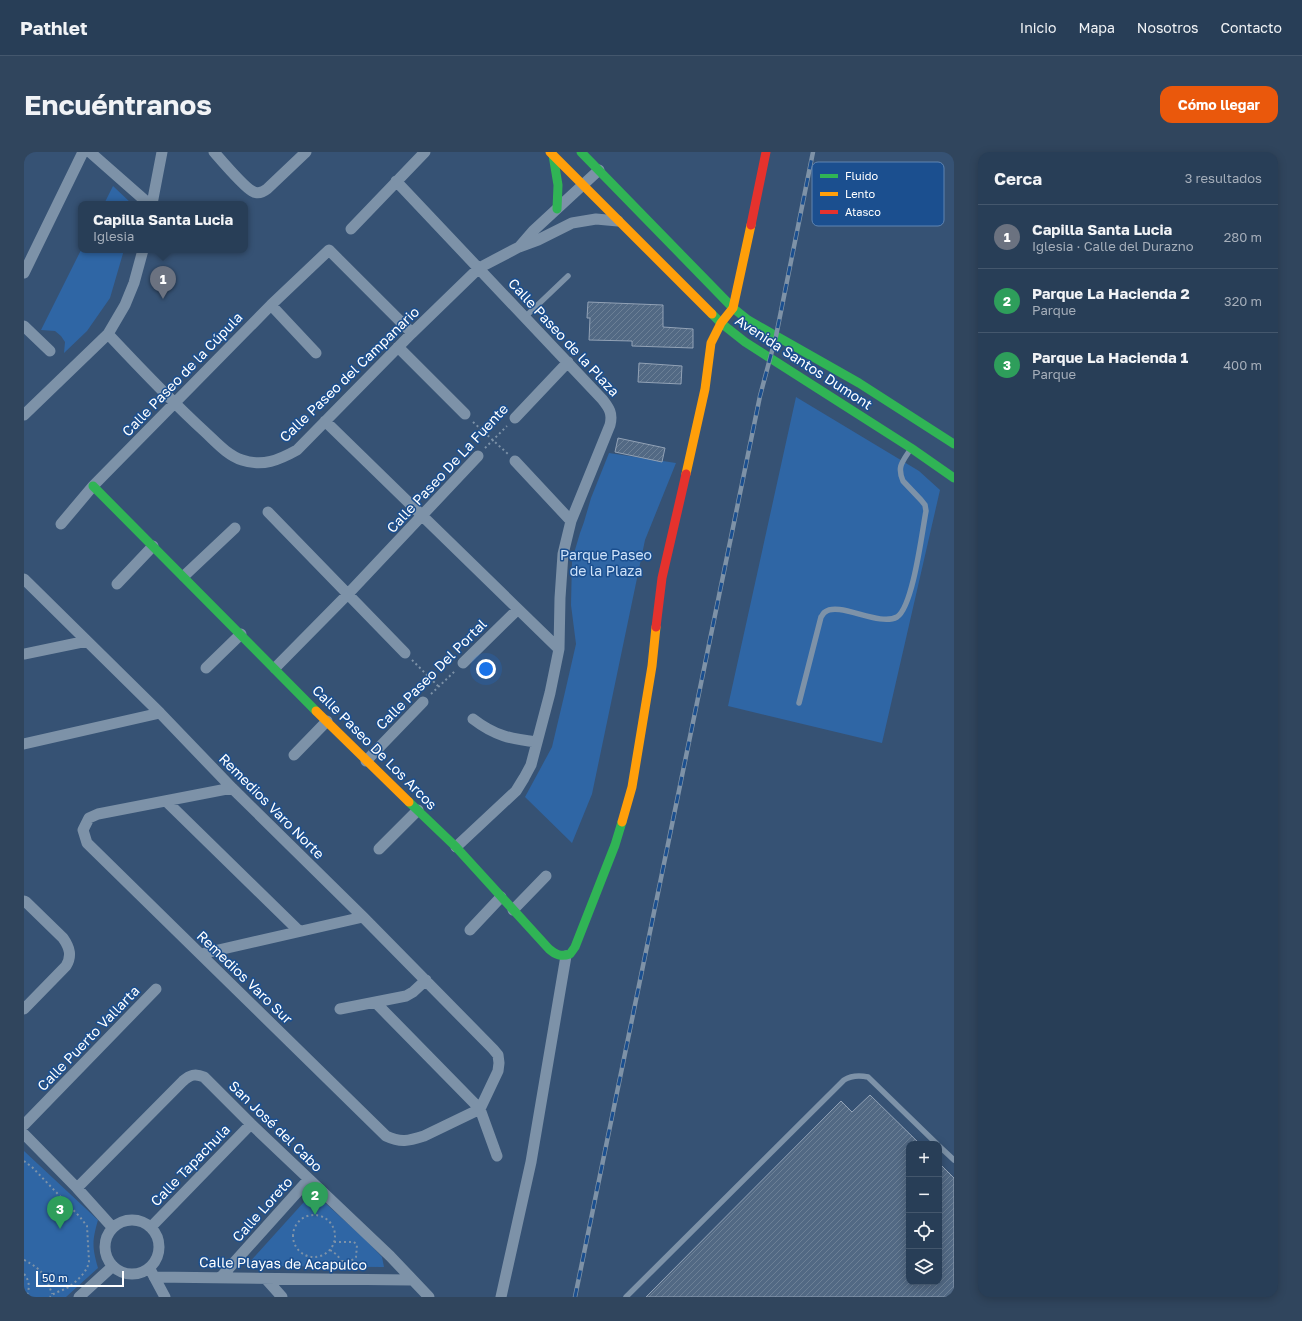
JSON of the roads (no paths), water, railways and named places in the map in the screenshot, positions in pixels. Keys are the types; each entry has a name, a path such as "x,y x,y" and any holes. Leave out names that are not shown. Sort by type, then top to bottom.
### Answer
{"street":[{"path":"24,273 83,152"},
{"path":"90,152 146,201"},
{"path":"153,201 162,152"},
{"path":"214,152 249,189 257,193 263,192 267,189 306,152"},
{"path":"351,229 425,152"},
{"name":"Avenida Santos Dumont","path":"580,152 733,308 748,320 860,383 954,444"},
{"path":"501,1297 532,1162 566,956 570,954 575,947 615,845 632,787 652,666 662,578 705,389 711,343 721,323 733,308 766,152"},
{"path":"551,154 558,185 557,209"},
{"name":"Avenida Santos Dumont","path":"551,154 721,323 761,353 912,448 954,478"},
{"path":"519,247 533,231 599,170"},
{"name":"Calle Paseo de la Plaza","path":"396,181 568,362 602,399 612,415 610,425 571,521 563,554 559,649 550,693 531,765 516,791 456,847"},
{"path":"519,247 538,240 572,223 583,220 596,219 618,221"},
{"name":"Calle Paseo del Campanario","path":"108,334 174,404 230,455 243,461 255,462 267,462 282,459 297,450 412,333 479,268 519,247"},
{"name":"Calle Paseo de la Cúpula","path":"61,524 93,486 271,305 329,250 412,333"},
{"path":"24,415 108,334 126,305 142,253"},
{"path":"271,305 316,352"},
{"path":"24,326 50,351"},
{"path":"398,347 465,414"},
{"name":"Calle Paseo De La Fuente","path":"515,418 568,362"},
{"path":"325,421 517,610 559,649"},
{"name":"Calle Paseo De La Fuente","path":"275,668 348,594 478,456"},
{"path":"515,461 571,521"},
{"name":"Calle Paseo De Los Arcos","path":"93,486 366,761 456,847 552,952 556,955 566,956"},
{"path":"268,512 405,653"},
{"path":"184,576 235,528"},
{"path":"117,584 153,546"},
{"name":"Remedios Varo Norte","path":"24,579 426,980 498,1055 498,1071 480,1109"},
{"name":"Calle Paseo Del Portal","path":"463,663 517,610"},
{"path":"206,668 241,634"},
{"path":"24,654 87,641"},
{"name":"Calle Paseo Del Portal","path":"366,761 423,702"},
{"path":"24,744 160,713"},
{"path":"473,719 481,726 494,733 510,738 537,742"},
{"path":"294,755 327,721"},
{"path":"166,801 232,788"},
{"path":"166,801 299,932"},
{"name":"Remedios Varo Sur","path":"166,801 98,814 89,818 83,830 87,844 386,1136 404,1142 424,1136 480,1109"},
{"path":"379,849 418,810"},
{"path":"513,910 546,876"},
{"path":"470,930 501,897"},
{"path":"24,901 37,912 68,944 70,952 70,958 66,966 24,1008"},
{"path":"201,954 363,917"},
{"path":"340,1009 406,996 413,992 426,980"},
{"name":"Calle Puerto Vallarta","path":"24,1125 156,989"},
{"path":"375,1002 480,1109 497,1156"},
{"name":"San José del Cabo","path":"77,1188 183,1081 196,1074 204,1076 251,1124 390,1256 411,1280 429,1297"},
{"name":"Calle Tapachula","path":"151,1227 251,1124"},
{"path":"24,1134 77,1188 113,1228"},
{"name":"Calle Loreto","path":"221,1277 309,1179"},
{"path":"152,1272 131,1274 121,1272 113,1266 106,1254 106,1240 113,1228 125,1221 138,1220 151,1227 157,1236 160,1248 152,1272 165,1297"},
{"path":"79,1297 113,1266"},
{"name":"Calle Playas de Acapulco","path":"152,1272 266,1279 411,1280"},
{"path":"266,1279 282,1297"}],"lane":[{"path":"525,317 568,276"},
{"path":"799,703 821,617 825,612 835,609 886,620 898,616 903,611 910,594 926,512 925,505 903,482 899,471 903,461 912,448"},
{"path":"626,1297 844,1080 850,1076 860,1075 868,1077 934,1141"},
{"path":"942,1149 954,1160"}],"railway":[{"path":"575,1297 760,396 776,336 813,152"}],"place":[{"name":"Capilla Santa Lucia","path":"163,299"},
{"name":"Parque La Hacienda 2","path":"315,1215"},
{"name":"Parque La Hacienda 1","path":"60,1229"}],"park label":[{"name":"Parque Paseo de la Plaza","path":"606,562"}]}
